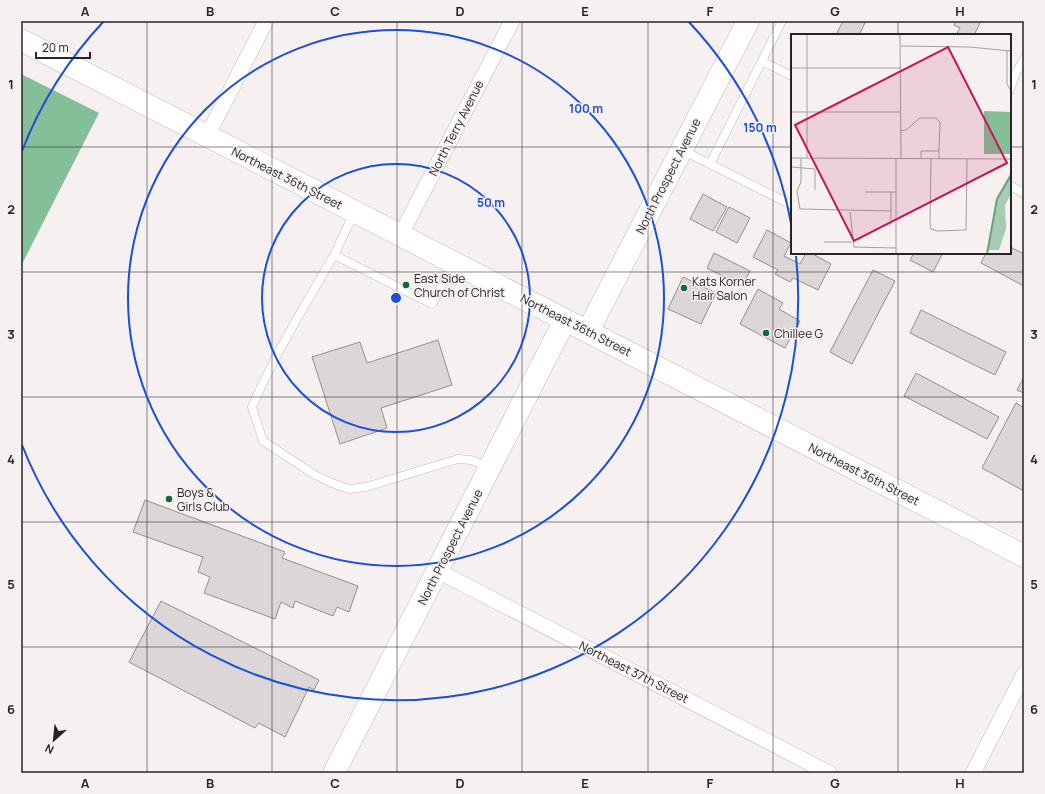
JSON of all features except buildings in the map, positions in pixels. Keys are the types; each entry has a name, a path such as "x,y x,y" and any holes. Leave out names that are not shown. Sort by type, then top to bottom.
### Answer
{"main road":[{"name":"North Prospect Avenue","path":"588,331 748,21"},
{"name":"Northeast 36th Street","path":"21,40 1024,556"},
{"name":"North Prospect Avenue","path":"334,773 565,320"}],"street":[{"path":"207,136 266,21"},
{"name":"North Terry Avenue","path":"400,236 512,21"},
{"name":"Northeast 37th Street","path":"438,571 829,773"},
{"path":"973,773 1024,674"}],"lane":[{"path":"710,164 782,21"},
{"path":"1011,87 1016,73 1024,59"},
{"path":"762,61 791,76"},
{"path":"682,150 791,204"},
{"path":"1011,186 1024,194"},
{"path":"354,212 334,255 261,385 252,407 263,441 315,475 349,489 366,487 458,459 470,460 490,468"},
{"path":"334,255 432,304 454,263"}],"green space":[{"path":"21,74 99,113 21,266"}],"place":[{"name":"East Side Church of Christ","path":"406,285"},
{"name":"Kats Korner Hair Salon","path":"684,288"},
{"name":"Chillee G","path":"766,333"},
{"name":"Boys & Girls Club","path":"169,499"}]}
